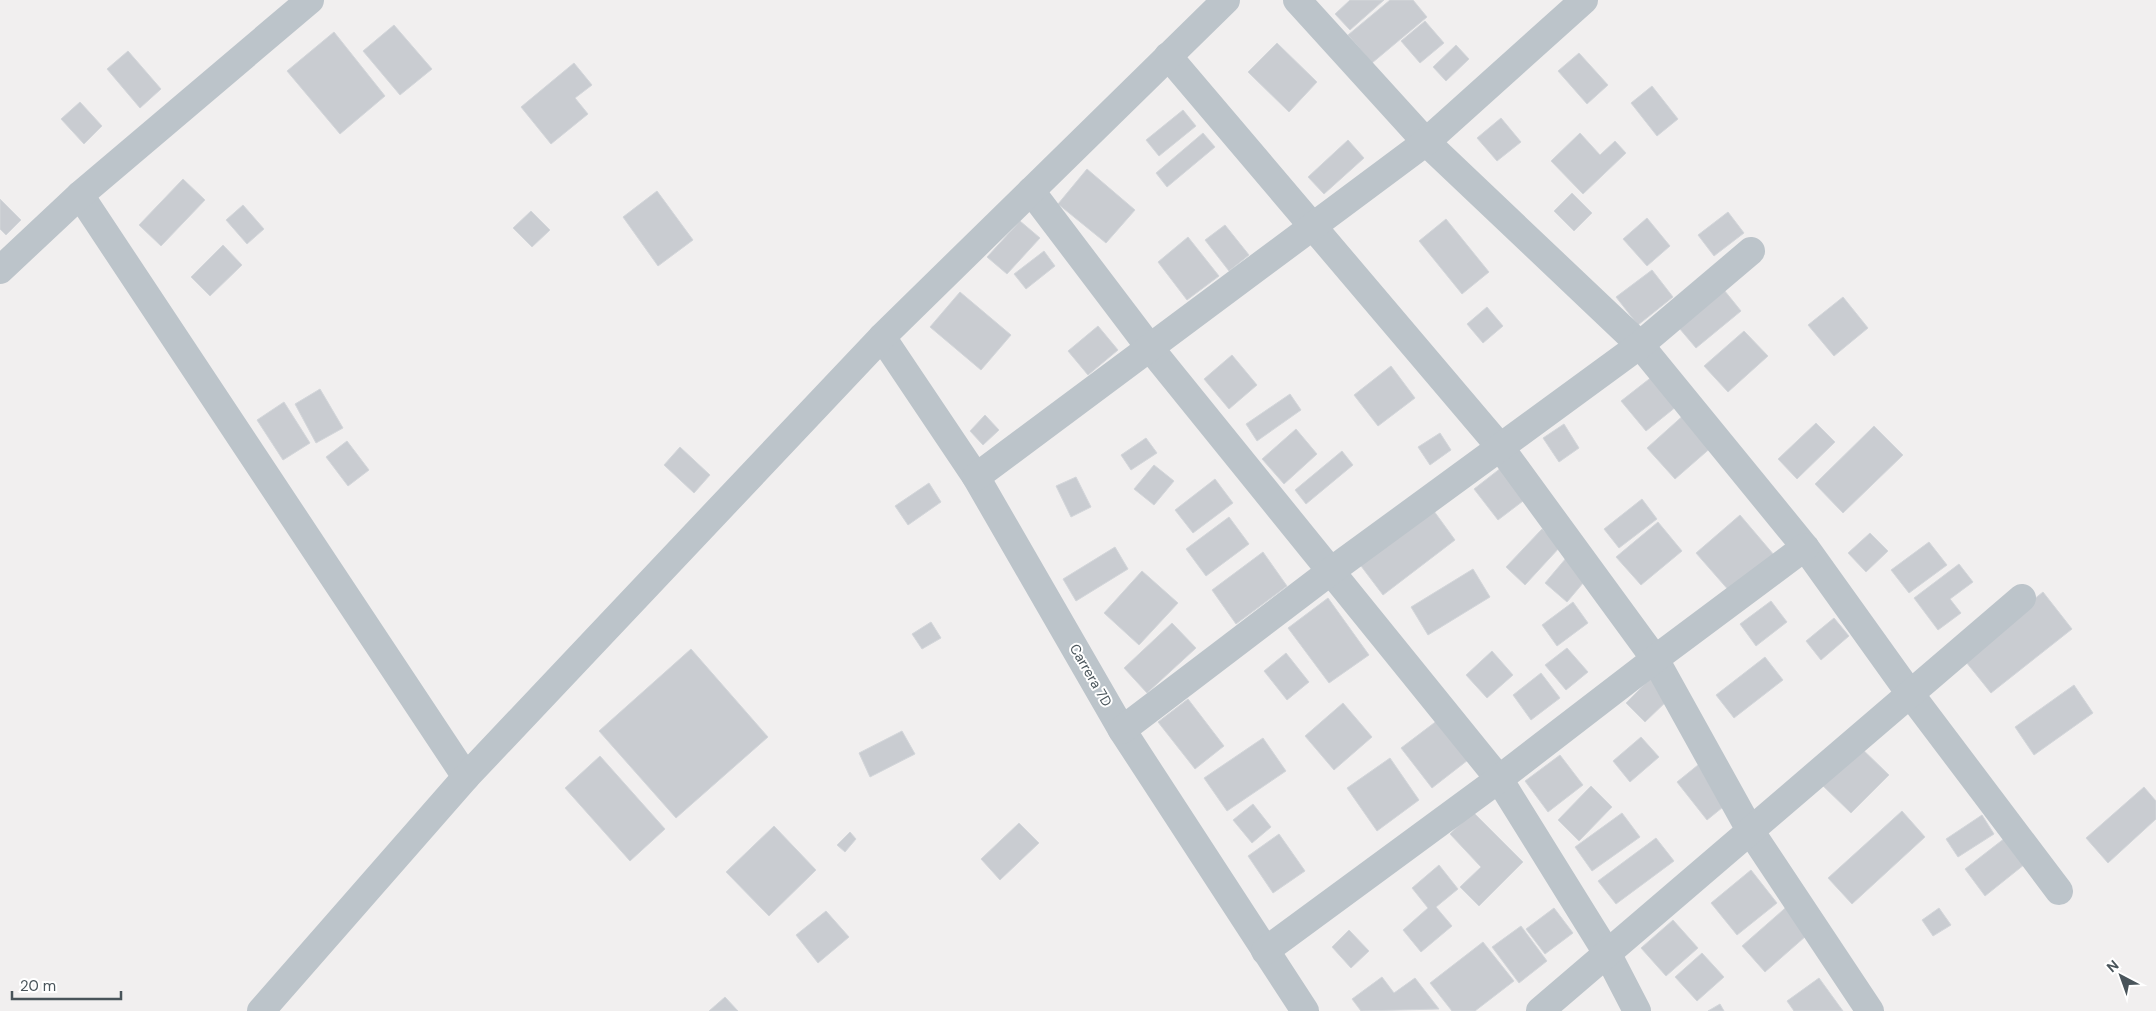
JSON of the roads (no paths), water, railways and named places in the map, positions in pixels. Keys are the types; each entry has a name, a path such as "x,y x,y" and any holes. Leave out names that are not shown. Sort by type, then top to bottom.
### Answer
{"street":[{"path":"0,270 80,195 310,0"},
{"path":"261,1011 466,777 882,337 1226,0"},
{"path":"1296,0 1426,142 1640,345 1805,547 1911,695 2059,891"},
{"path":"976,477 1426,142 1584,0"},
{"path":"1168,56 1500,447 1654,659 1751,832 1870,1011"},
{"path":"1031,190 1150,348 1499,779 1607,953 1637,1011"},
{"path":"80,195 466,777"},
{"path":"1122,730 1331,571 1640,345 1751,251"},
{"name":"Carrera 7D","path":"882,337 976,477 1122,730 1304,1011"},
{"path":"1265,951 1499,779 1654,659 1805,547"},
{"path":"1540,1011 2022,598"}]}
